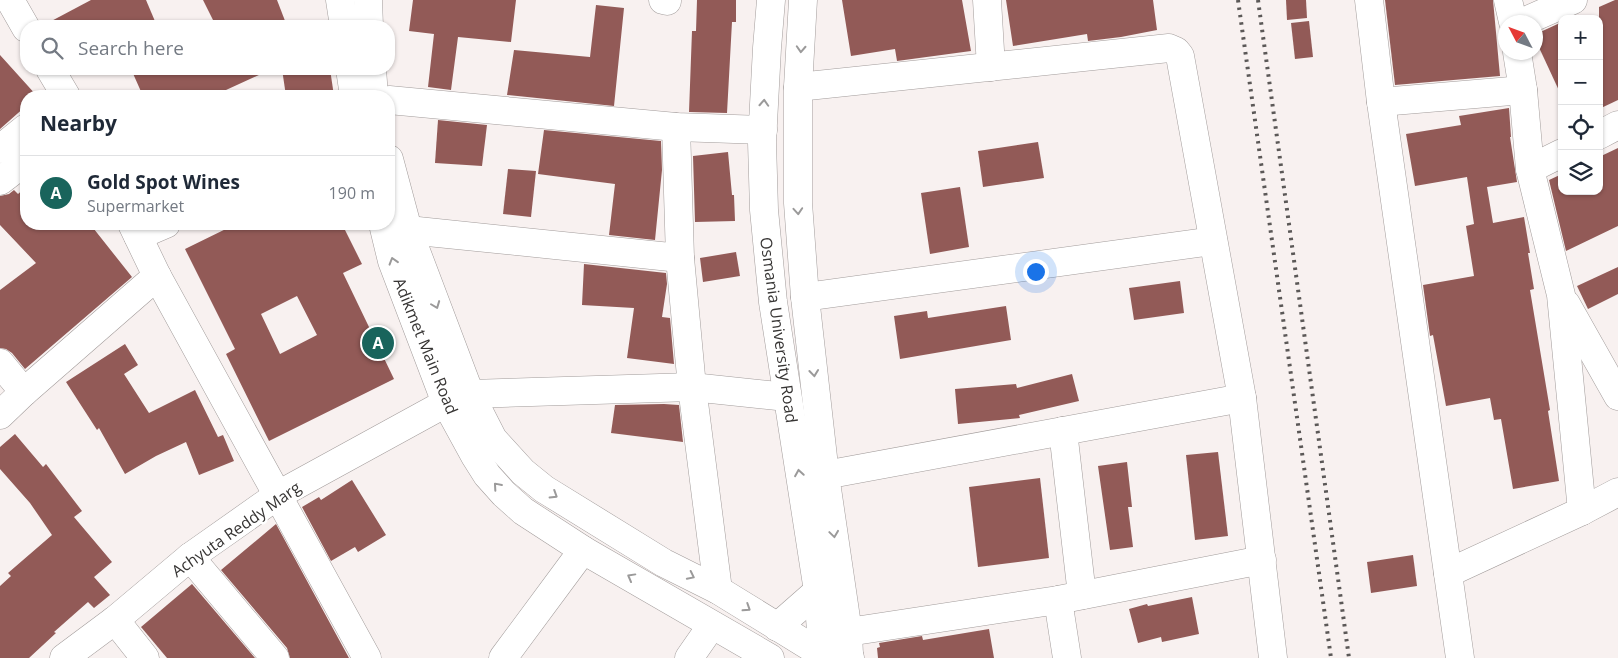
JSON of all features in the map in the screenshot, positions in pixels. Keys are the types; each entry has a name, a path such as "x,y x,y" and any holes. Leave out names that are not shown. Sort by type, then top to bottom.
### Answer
{"street":[{"path":"10,0 21,20"},
{"path":"340,0 343,20"},
{"path":"368,0 369,20"},
{"name":"Osmania University Road","path":"771,0 763,130 764,210 773,302 818,591 822,649"},
{"name":"Osmania University Road","path":"803,0 798,87 798,203 805,297 825,475 849,648"},
{"path":"987,0 991,67"},
{"path":"1369,0 1381,102 1460,658"},
{"path":"1508,0 1511,15"},
{"path":"1538,15 1573,0"},
{"path":"798,87 1169,48 1176,51 1180,56 1242,398 1272,658"},
{"path":"1519,60 1530,169 1561,295 1582,511"},
{"path":"54,75 62,90"},
{"path":"351,75 353,90"},
{"path":"372,75 374,90"},
{"path":"1381,102 1523,90"},
{"path":"395,101 676,128 763,130"},
{"path":"1603,132 1618,125"},
{"path":"676,128 680,258 692,387 718,590"},
{"path":"0,149 20,133"},
{"path":"1530,169 1558,155"},
{"path":"0,181 20,166"},
{"path":"396,227 680,258"},
{"name":"Adikmet Main Road","path":"396,227 392,261 458,398 474,456 487,475 523,511 583,550 770,658"},
{"path":"135,230 157,276 367,658"},
{"path":"805,297 1213,241"},
{"path":"0,415 157,276"},
{"path":"1561,295 1618,396"},
{"path":"0,363 24,392"},
{"path":"458,398 692,387 787,397"},
{"name":"Adikmet Main Road","path":"458,398 523,472 544,489 664,563 718,590 777,627 822,649"},
{"name":"Achyuta Reddy Marg","path":"64,658 115,620 190,558 278,495 458,398"},
{"path":"825,475 1242,398"},
{"path":"1063,431 1070,597 1067,658"},
{"path":"1448,573 1582,511 1618,492"},
{"path":"503,658 583,550"},
{"path":"190,558 274,658"},
{"path":"822,649 849,648 1070,597 1262,560"},
{"path":"777,627 818,591"},
{"path":"115,620 145,658"},
{"path":"689,658 712,624"}],"building":[{"path":"91,0 146,0 154,20 53,20"},
{"path":"203,0 277,0 285,20 213,20"},
{"path":"413,0 516,0 511,42 458,37 451,90 428,87 434,34 409,31"},
{"path":"697,0 736,0 736,22 732,22 727,113 689,112 692,31 696,31"},
{"path":"842,0 962,0 971,51 897,61 895,49 851,56"},
{"path":"1006,0 1153,0 1157,30 1088,41 1087,34 1013,46"},
{"path":"1286,0 1306,0 1307,18 1287,20"},
{"path":"1385,0 1493,0 1500,76 1395,85"},
{"path":"1618,0 1618,100 1603,107 1603,15 1599,15 1599,7"},
{"path":"596,5 624,8 614,106 507,95 514,50 590,57"},
{"path":"1309,21 1313,57 1295,59 1291,23"},
{"path":"1558,24 1558,88 1543,56 1543,31"},
{"path":"0,55 32,90 20,90 20,111 0,129"},
{"path":"134,75 259,75 226,90 140,90"},
{"path":"283,75 331,75 333,90 285,90"},
{"path":"1509,108 1510,137 1517,182 1487,187 1493,223 1524,217 1534,289 1530,290 1550,410 1548,411 1559,481 1513,489 1501,419 1494,420 1490,398 1446,406 1433,335 1430,336 1423,285 1474,276 1466,226 1474,224 1467,177 1415,186 1406,134 1461,125 1459,116"},
{"path":"438,120 487,125 482,166 435,163"},
{"path":"544,130 661,141 662,170 655,240 609,235 615,184 538,174"},
{"path":"1038,142 1044,178 983,187 978,151"},
{"path":"1618,148 1618,226 1566,251 1549,180 1558,176 1558,195 1603,195 1603,155"},
{"path":"728,152 732,195 734,195 735,221 695,222 693,156"},
{"path":"508,169 536,171 531,217 503,214"},
{"path":"960,187 969,247 930,254 921,193"},
{"path":"14,190 18,194 20,192 20,230 95,230 132,277 25,369 12,353 0,348 0,290 36,263 0,225 0,196 9,194"},
{"path":"224,230 345,230 362,264 343,273 394,379 269,441 226,354 235,349 185,249","holes":["297,296 317,335 280,354 261,314"]},
{"path":"736,252 740,276 703,282 700,258"},
{"path":"584,264 666,273 667,284 662,317 670,318 674,364 627,358 634,308 582,305"},
{"path":"1618,267 1618,294 1588,309 1577,286"},
{"path":"1180,281 1184,313 1134,320 1129,288"},
{"path":"1006,306 1011,340 900,359 894,316 927,311 928,318"},
{"path":"125,344 138,365 124,374 149,413 195,390 218,437 223,435 234,461 199,475 186,442 156,456 125,474 99,428 97,430 66,382"},
{"path":"1072,374 1079,401 1019,415 1020,418 958,424 955,389 1016,384 1017,388"},
{"path":"615,405 679,405 683,442 611,433"},
{"path":"15,434 43,467 46,464 82,511 74,517 112,562 94,577 110,595 94,608 88,602 54,632 56,633 29,658 0,658 0,586 11,576 8,573 52,535 30,503 0,469 0,447"},
{"path":"1218,452 1228,536 1195,540 1186,455"},
{"path":"1127,462 1132,507 1128,507 1133,547 1110,550 1098,466"},
{"path":"1040,478 1049,558 978,567 969,487"},
{"path":"352,480 386,535 358,552 355,547 331,561 302,507 319,497 321,500"},
{"path":"276,524 349,658 290,658 287,648 221,570"},
{"path":"1413,555 1417,586 1371,593 1367,562"},
{"path":"192,584 255,658 167,658 141,627"},
{"path":"1192,597 1199,634 1162,642 1161,637 1138,643 1129,609 1147,604 1148,606"},
{"path":"989,629 994,658 878,658 877,648 880,647 879,643 922,636 923,640"}],"railway":[{"path":"1238,0 1331,658"},
{"path":"1258,0 1349,658"}],"place":[{"name":"Gold Spot Wines","path":"378,343"}]}
